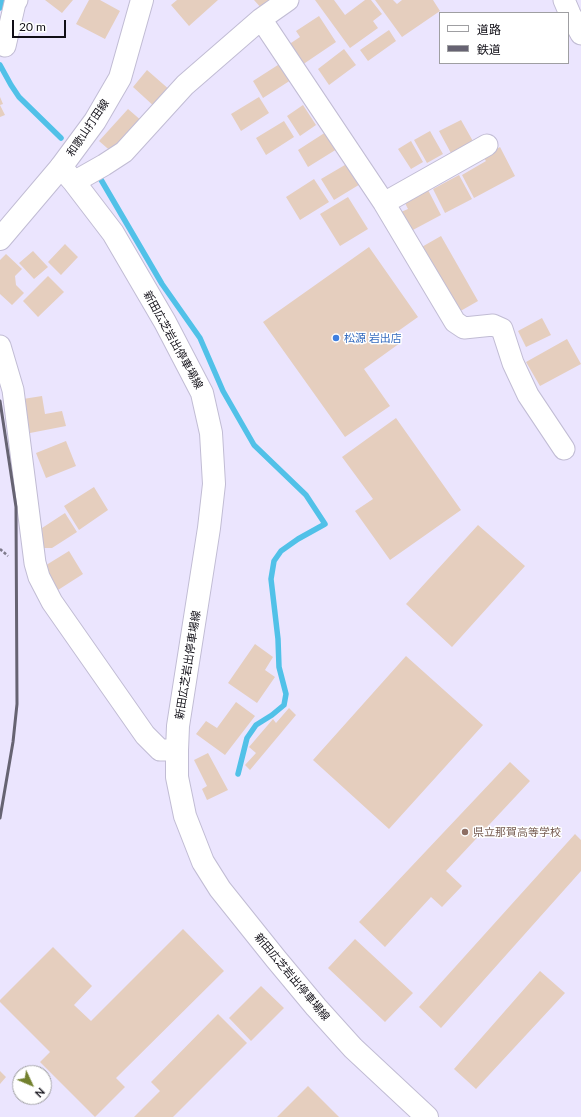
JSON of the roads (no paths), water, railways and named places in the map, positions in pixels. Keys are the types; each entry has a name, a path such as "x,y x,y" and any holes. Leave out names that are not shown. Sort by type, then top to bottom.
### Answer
{"main road":[{"name":"和歌山打田線","path":"0,239 67,175 95,121 120,78 142,0"},
{"name":"新田広芝岩出停車場線","path":"67,175 113,233 165,322 202,393 211,433 214,484 209,528 178,726 177,778 185,816 203,862 220,889 316,1007 353,1048 427,1117"}],"street":[{"path":"5,46 17,0"},
{"path":"67,175 104,165 124,152 185,85 261,19 288,0"},
{"path":"564,0 581,34"},
{"path":"261,19 384,203 455,322 464,328 493,325 502,329 513,363 528,395 564,449"},
{"path":"384,203 487,145"},
{"path":"0,346 13,390 35,563 39,577 52,602 145,735 160,750 177,750"}],"waterway":[{"path":"0,8 2,0"},
{"path":"0,65 19,97 61,138"},
{"path":"100,178 162,284 200,338 223,391 254,445 306,495 325,524 298,539 281,551 274,561 271,579 278,639 279,667 286,694 284,705 256,725 247,738 238,774"}],"railway":[{"path":"0,401 16,507 17,704 13,742 0,818"}],"place":[{"name":"松源 岩出店","path":"336,338"},
{"name":"県立那賀高等学校","path":"465,832"}]}
